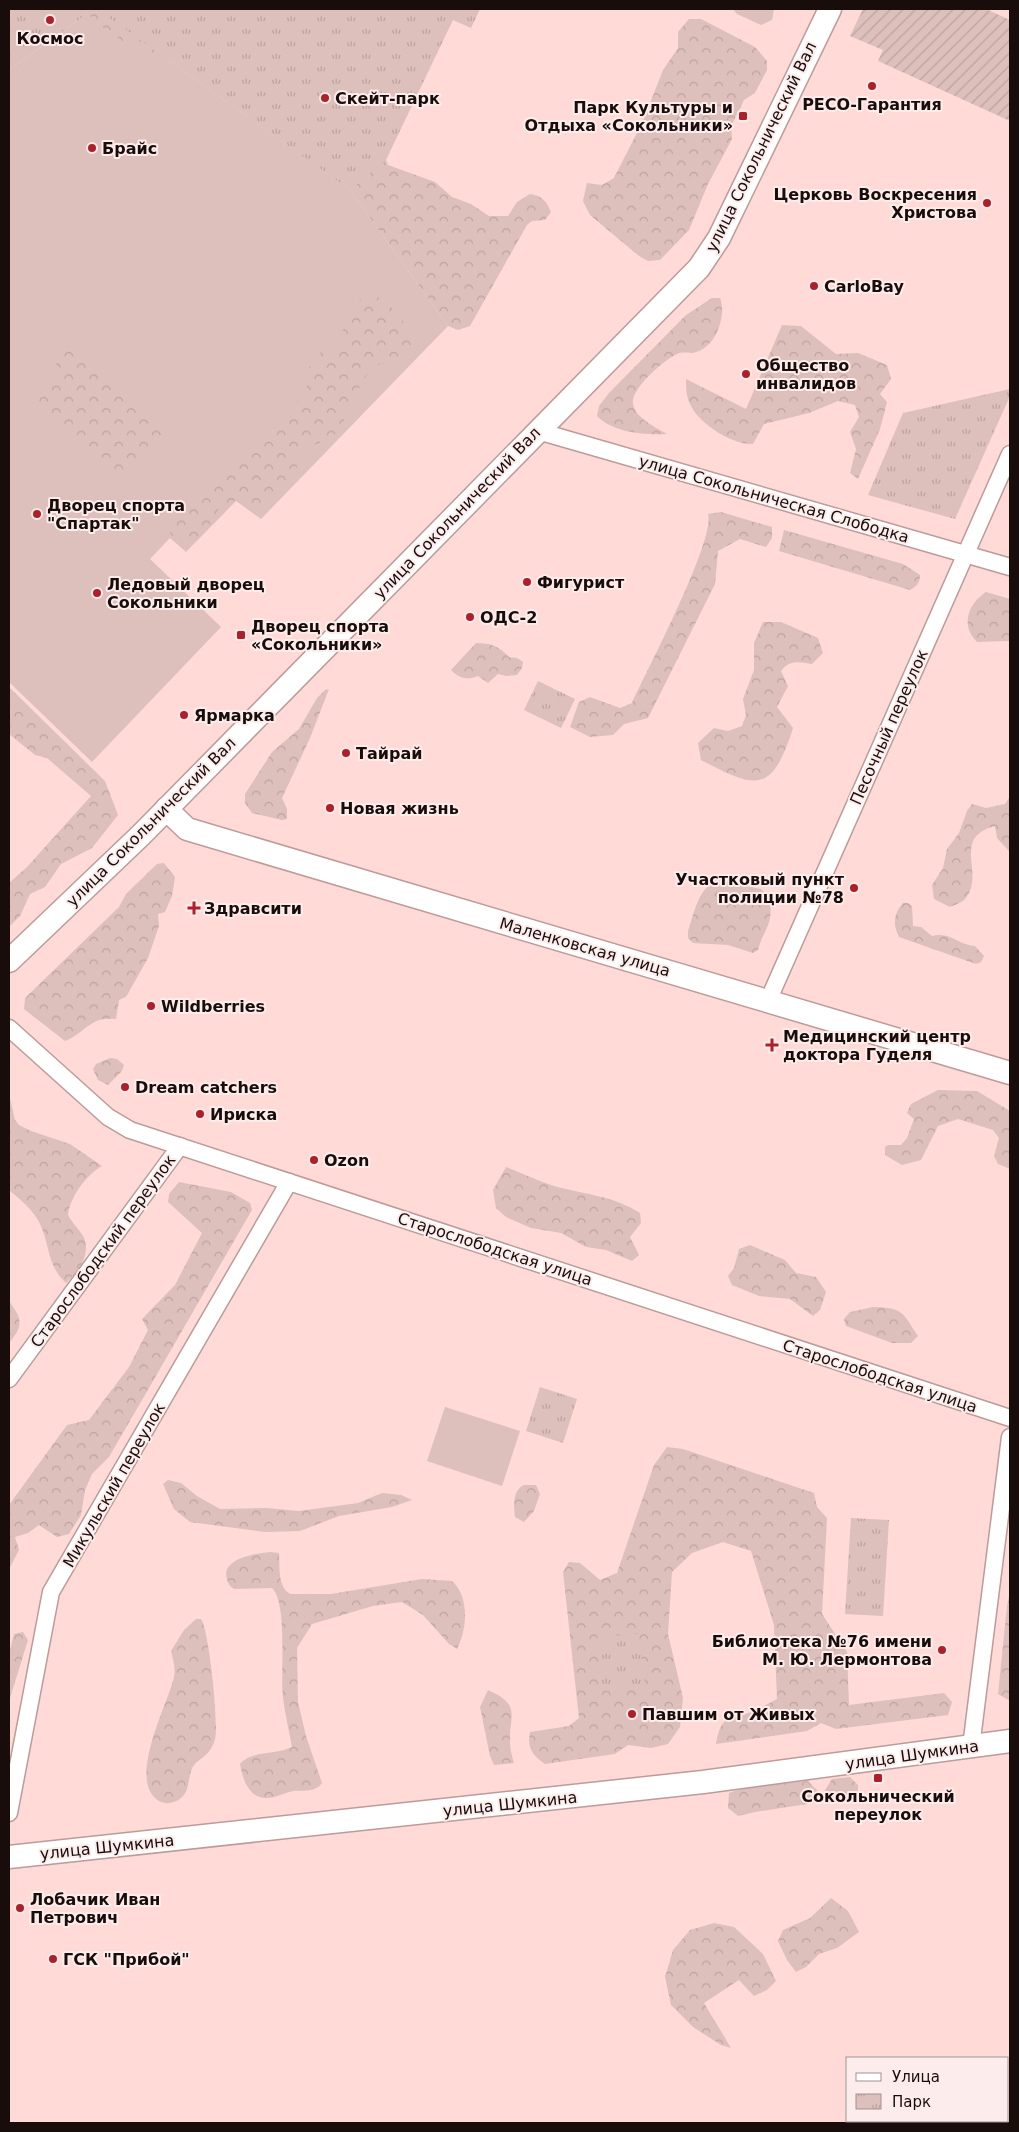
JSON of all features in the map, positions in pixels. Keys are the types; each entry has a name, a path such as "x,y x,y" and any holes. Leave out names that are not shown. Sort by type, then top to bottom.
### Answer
{"street":[{"name":"улица Сокольнический Вал","path":"9,962 166,809 538,431 710,253 734,210 830,9"},
{"name":"улица Сокольническая Слободка","path":"538,431 1010,568"},
{"name":"Песочный переулок","path":"768,1001 1010,454"},
{"name":"Маленковская улица","path":"166,809 186,829 1010,1073"},
{"name":"Старослободская улица","path":"9,1028 119,1124 289,1182 1010,1418"},
{"name":"Старослободский переулок","path":"9,1379 180,1146"},
{"name":"Микульский переулок","path":"9,1813 51,1592 289,1182"},
{"path":"971,1747 1010,1437"},
{"name":"улица Шумкина","path":"9,1856 694,1784 1010,1742"}],"green space":[{"path":"9,9 94,9 9,70"},
{"path":"77,9 125,9 385,157 388,165 435,182 452,197 471,204 489,216 508,216 517,202 530,194 544,200 551,212 545,220 532,221 527,225 470,326 458,330 448,326 350,190 169,60 123,41 102,27 87,13 9,42"},
{"path":"94,9 97,9 350,190 448,326 261,519 236,501 186,552 170,538 150,559 221,627 92,762 9,682 9,70"},
{"path":"97,9 480,9 471,28 453,20 386,160 350,190"},
{"path":"733,9 774,9 772,20 761,25 737,14"},
{"path":"863,9 986,9 1010,20 1010,121 878,61 883,50 850,36"},
{"path":"689,19 701,19 755,47 767,61 767,70 755,93 744,100 731,126 732,139 708,184 689,230 660,260 648,261 639,256 590,215 583,201 587,183 602,185 614,178 643,121 663,70 678,48 678,32"},
{"path":"366,292 383,300 398,314 408,330 415,348 410,355 388,365 381,363 371,370 363,380 339,431 329,439 303,449 292,479 273,501 252,511 240,501 228,502 216,512 211,523 204,531 191,542 178,540 174,537 167,527 167,522 176,511 197,506 304,394 308,382 307,370 322,351 341,343 343,339 343,323 347,315"},
{"path":"712,298 720,298 722,313 718,330 709,344 696,352 677,354 664,362 642,383 633,398 633,404 638,414 667,434 630,432 612,426 597,416 599,406 609,393 686,315"},
{"path":"782,325 801,326 836,354 858,353 887,365 891,379 880,394 887,402 880,429 858,479 850,473 856,449 850,432 859,417 855,405 838,401 809,413 764,424 753,444 734,440 714,430 698,415 688,399 686,379 746,409"},
{"path":"67,345 82,350 160,427 163,435 124,478 118,478 37,399 35,392 48,379"},
{"path":"1010,389 1010,396 955,519 868,495 903,413"},
{"path":"721,512 772,527 772,538 766,547 740,539 718,551 715,584 648,718 624,724 613,735 590,737 570,727 579,702 590,697 620,708 632,703 691,577 708,528 708,514"},
{"path":"784,530 903,564 920,575 919,582 910,590 779,551"},
{"path":"986,592 1010,599 1010,641 977,642 969,629 968,615 975,602"},
{"path":"763,622 781,622 818,638 823,653 812,664 791,663 781,671 788,686 777,707 793,728 778,765 770,775 760,780 750,780 736,777 701,760 698,743 714,728 728,731 742,726 746,715 743,699 754,670 754,643"},
{"path":"476,643 490,645 502,650 509,657 517,658 523,662 522,668 517,675 506,676 498,674 488,683 478,676 463,678 457,675 451,670"},
{"path":"538,681 575,699 561,728 524,710"},
{"path":"9,687 105,781 118,815 92,848 61,864 45,887 30,894 20,916 9,927 9,883 27,867 91,796 47,758 35,755 9,734"},
{"path":"329,689 310,738 282,798 287,809 287,819 282,820 252,813 245,803 245,794 272,752 299,729 317,698 325,690"},
{"path":"1010,796 1010,852 997,838 995,826 981,832 974,839 971,848 972,880 970,890 964,900 950,907 934,899 932,885 943,868 947,849 959,833 967,811 972,804 986,808 1005,804"},
{"path":"164,863 175,877 172,896 165,912 158,914 159,926 148,958 126,997 119,1000 116,1019 94,1022 65,1041 24,1009 25,998 119,907 126,894 157,864"},
{"path":"717,880 761,889 770,899 769,921 758,950 753,953 728,945 693,943 688,938 688,931 701,895 705,889"},
{"path":"903,903 908,903 912,906 913,926 921,927 932,936 944,935 975,946 984,956 981,962 976,964 899,937 895,920 897,911"},
{"path":"110,1058 117,1059 124,1065 122,1071 108,1085 98,1080 93,1069 96,1064"},
{"path":"938,1090 977,1091 1010,1111 1010,1169 998,1164 994,1156 999,1138 993,1130 958,1119 938,1126 921,1160 902,1165 885,1155 885,1147 888,1145 901,1145 907,1138 914,1119 907,1113 911,1104"},
{"path":"9,1094 15,1120 19,1125 70,1144 102,1166 90,1175 80,1187 69,1208 68,1215 84,1238 86,1251 79,1268 66,1283 55,1269 36,1217 9,1190"},
{"path":"506,1167 554,1186 620,1203 640,1213 641,1223 630,1237 639,1255 632,1261 606,1250 586,1247 561,1233 531,1228 506,1217 496,1208 493,1190"},
{"path":"179,1182 231,1192 250,1203 252,1210 109,1457 92,1474 85,1490 81,1515 69,1534 57,1537 39,1525 28,1533 15,1537 19,1550 9,1569 9,1505 67,1425 89,1420 129,1367 148,1330 142,1319 175,1285 202,1233 168,1202 169,1194"},
{"path":"750,1245 785,1260 796,1273 816,1277 826,1292 820,1310 813,1316 790,1299 759,1296 732,1285 728,1276 734,1268 739,1249"},
{"path":"9,1301 17,1313 20,1322 14,1337 9,1343"},
{"path":"873,1307 897,1310 909,1321 918,1336 911,1343 892,1343 846,1326 844,1319 850,1312"},
{"path":"540,1387 577,1399 563,1443 526,1431"},
{"path":"445,1407 520,1431 502,1486 427,1461"},
{"path":"667,1447 683,1449 814,1493 817,1507 827,1518 822,1614 847,1652 849,1705 944,1693 952,1702 948,1715 836,1729 821,1723 807,1731 716,1744 720,1728 727,1720 755,1711 777,1699 774,1625 751,1551 723,1542 692,1553 672,1572 668,1634 683,1698 680,1727 668,1744 651,1748 628,1745 615,1754 545,1764 537,1757 530,1747 530,1732 569,1726 579,1718 563,1572 569,1562 580,1563 600,1580 617,1573 654,1465"},
{"path":"168,1480 181,1483 197,1496 220,1509 266,1508 299,1511 358,1503 382,1493 401,1495 412,1500 392,1507 339,1516 300,1531 265,1532 190,1522 174,1509 163,1484"},
{"path":"524,1485 536,1485 540,1494 534,1511 524,1522 515,1517 514,1503 517,1491"},
{"path":"851,1518 889,1520 883,1616 845,1614"},
{"path":"279,1553 281,1581 290,1594 331,1594 422,1579 452,1581 462,1596 465,1623 457,1649 449,1644 423,1615 402,1602 373,1606 312,1624 297,1648 298,1702 306,1736 322,1783 312,1790 293,1791 266,1798 259,1797 250,1790 243,1778 240,1764 251,1757 292,1747 282,1687 282,1623 280,1608 277,1596 272,1588 234,1589 230,1586 226,1577 227,1570 237,1560 254,1554"},
{"path":"1010,1591 1010,1701 998,1694"},
{"path":"196,1619 201,1619 204,1627 210,1658 216,1715 215,1739 210,1751 193,1767 184,1795 176,1801 165,1803 159,1801 150,1791 147,1777 148,1760 152,1742 174,1677 171,1651 184,1630"},
{"path":"23,1632 28,1640 10,1698 9,1722 9,1654 14,1634"},
{"path":"638,1633 645,1686 602,1691 596,1638"},
{"path":"488,1690 499,1695 510,1706 512,1718 510,1745 514,1763 494,1765 490,1756 480,1707"},
{"path":"850,1777 858,1785 858,1796 738,1816 728,1808 729,1793 749,1786 808,1781 822,1795 832,1779"},
{"path":"831,1898 848,1911 859,1932 837,1948 819,1954 806,1967 796,1972 787,1960 778,1941 783,1930 810,1918"},
{"path":"714,1923 734,1927 763,1954 776,1981 767,1990 754,1996 739,1980 704,2003 731,2048 721,2045 693,2027 671,2005 665,1977 673,1950 690,1930"}],"place":[{"name":"Космос","path":"50,20"},
{"name":"РЕСО-Гарантия","path":"872,86"},
{"name":"Скейт-парк","path":"325,98"},
{"name":"Парк Культуры и Отдыха «Сокольники»","path":"743,116"},
{"name":"Брайс","path":"92,148"},
{"name":"Церковь Воскресения Христова","path":"987,203"},
{"name":"CarloBay","path":"814,286"},
{"name":"Общество инвалидов","path":"746,374"},
{"name":"Дворец спорта \"Спартак\"","path":"37,514"},
{"name":"Фигурист","path":"527,582"},
{"name":"Ледовый дворец Сокольники","path":"97,593"},
{"name":"ОДС-2","path":"470,617"},
{"name":"Дворец спорта «Сокольники»","path":"241,635"},
{"name":"Ярмарка","path":"184,715"},
{"name":"Тайрай","path":"346,753"},
{"name":"Новая жизнь","path":"330,808"},
{"name":"Участковый пункт полиции №78","path":"854,888"},
{"name":"Здравсити","path":"194,908"},
{"name":"Wildberries","path":"151,1006"},
{"name":"Медицинский центр доктора Гуделя","path":"772,1045"},
{"name":"Dream catchers","path":"125,1087"},
{"name":"Ириска","path":"200,1114"},
{"name":"Ozon","path":"314,1160"},
{"name":"Библиотека №76 имени М. Ю. Лермонтова","path":"942,1650"},
{"name":"Павшим от Живых","path":"632,1714"},
{"name":"Сокольнический переулок","path":"878,1778"},
{"name":"Лобачик Иван Петрович","path":"20,1908"},
{"name":"ГСК \"Прибой\"","path":"53,1959"}]}
